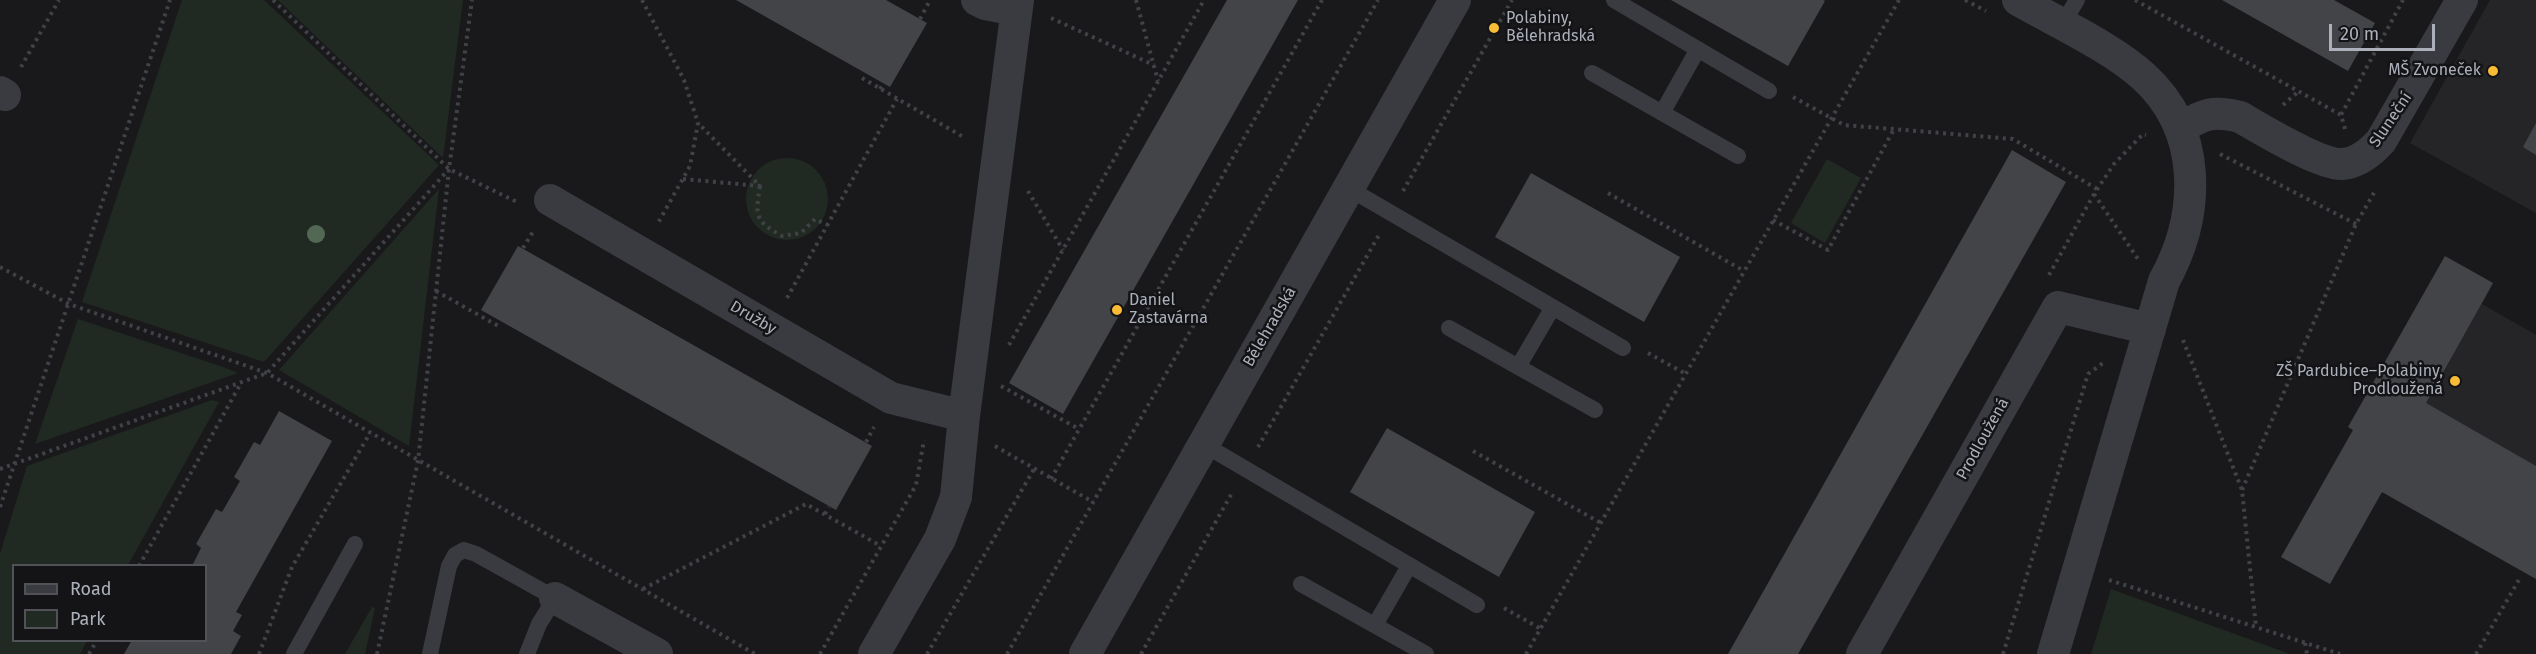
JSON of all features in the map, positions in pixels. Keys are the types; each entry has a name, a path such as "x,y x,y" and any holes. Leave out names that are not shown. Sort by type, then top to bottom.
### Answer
{"street":[{"path":"874,654 940,539 951,516 956,497 964,416 1017,5 985,4 977,0"},
{"name":"Bělehradská","path":"1084,654 1455,0"},
{"path":"2018,0 2069,13 2120,59 2142,75 2165,101 2180,128 2188,156 2191,181 2189,207 2178,256 2136,326 2053,654"},
{"name":"Sluneční","path":"2180,128 2212,112 2224,113 2240,117 2332,163 2354,162 2372,151 2381,141 2462,0"},
{"name":"Družby","path":"536,202 640,253 891,398 964,416"},
{"name":"Prodloužená","path":"1862,654 2058,307 2136,326"},
{"path":"555,598 657,654"}],"lane":[{"path":"1614,0 1769,91"},
{"path":"1662,113 1698,49"},
{"path":"1592,73 1738,156"},
{"path":"1348,188 1623,348"},
{"path":"1518,367 1553,307"},
{"path":"1449,328 1596,410"},
{"path":"1203,444 1477,605"},
{"path":"294,654 355,544"},
{"path":"430,654 449,567 459,551 470,551 555,598 539,624 526,654"},
{"path":"1375,625 1409,566"},
{"path":"1301,584 1426,654"}],"path":[{"path":"2,94 59,0"},
{"path":"0,507 170,0"},
{"path":"273,0 449,169 536,202"},
{"path":"377,654 418,460 449,169 472,0"},
{"path":"642,0 684,80 699,123 760,186"},
{"path":"920,19 930,0"},
{"path":"1136,0 1158,81"},
{"path":"1006,350 1204,0"},
{"path":"1051,479 1322,0"},
{"path":"1007,654 1378,0"},
{"path":"1141,654 1512,0"},
{"path":"1526,654 1899,0"},
{"path":"2135,0 2341,115 2403,0"},
{"path":"1017,5 1036,11 1154,65"},
{"path":"862,78 967,139"},
{"path":"880,89 883,84"},
{"path":"1769,91 1773,86 1844,125 2013,138 2096,192 2139,260"},
{"path":"770,328 897,99"},
{"path":"640,253 690,166 699,123"},
{"path":"2138,127 2147,144"},
{"path":"1773,220 1828,250 1894,129"},
{"path":"2227,156 2356,224 2242,490"},
{"path":"0,469 267,373 449,169"},
{"path":"682,179 760,186"},
{"path":"1023,183 1063,250"},
{"path":"760,186 756,210 764,226 782,236 801,233 815,219 828,225"},
{"path":"1608,193 1744,271"},
{"path":"0,267 69,304 267,373 755,654"},
{"path":"436,291 485,315 500,327"},
{"path":"2003,654 2088,374 2113,354 2136,326"},
{"path":"2182,337 2242,490 2256,627"},
{"path":"1623,348 1628,341 1686,374"},
{"path":"140,564 241,382"},
{"path":"999,385 1079,429"},
{"path":"820,654 916,485 930,408"},
{"path":"964,416 985,422 988,438 997,448 1094,502"},
{"path":"259,654 292,567 370,433"},
{"path":"1473,451 1601,523"},
{"path":"927,654 1034,469"},
{"path":"642,589 807,504 881,546"},
{"path":"825,514 829,507"},
{"path":"2476,654 2520,578"},
{"path":"2109,580 2340,654"},
{"path":"1477,605 1484,597 1541,629"},
{"path":"2305,642 2307,654"}],"shaded area":[{"name":"MŠ Zvoneček","path":"2490,0 2536,0 2536,213 2410,143"},
{"name":"ZŠ Pardubice–Polabiny, Prodloužená","path":"2445,256 2493,283 2482,304 2536,335 2536,579 2382,492 2330,584 2353,430 2348,427"}],"green space":[{"path":"182,0 264,0 439,165 264,362 82,302"},
{"path":"278,0 463,0 443,158"},
{"path":"779,158 795,158 810,165 821,176 828,191 825,215 816,228 795,240 779,240 764,233 753,222 746,207 746,191 753,176 764,165"},
{"path":"1827,159 1861,178 1825,243 1791,223"},
{"path":"439,189 409,446 279,370"},
{"path":"78,319 226,368 238,373 35,444"},
{"path":"212,400 219,402 129,564 12,564 12,642 86,642 80,654 0,654 0,554 27,466"},
{"path":"2111,589 2290,654 2091,654"},
{"path":"372,607 375,608 365,654 345,654"}],"building":[{"path":"736,0 886,0 927,23 890,87"},
{"path":"1227,0 1298,0 1063,414 1009,383"},
{"path":"1671,0 1823,0 1825,1 1788,66"},
{"path":"2222,0 2334,0 2375,23 2348,71"},
{"path":"2536,123 2536,155 2523,147"},
{"path":"2012,150 2066,182 1798,654 1728,654"},
{"path":"1531,173 1680,257 1644,322 1495,237"},
{"path":"518,246 872,446 836,510 481,310"},
{"name":"ZŠ Pardubice–Polabiny, Prodloužená","path":"2445,256 2493,283 2426,403 2536,466 2536,579 2382,492 2330,584 2281,557 2353,430 2348,427"},
{"path":"279,411 332,441 236,612 242,615 233,631 241,636 231,654 124,654 131,642 207,642 207,564 193,564 201,548 196,544 216,509 222,512 240,481 234,477 254,442 260,445"},
{"path":"1387,428 1535,512 1499,577 1350,492"}],"place":[{"name":"Polabiny, Bělehradská","path":"1494,28"},
{"name":"MŠ Zvoneček","path":"2493,71"},
{"name":"Daniel Zastavárna","path":"1117,310"},
{"name":"ZŠ Pardubice–Polabiny, Prodloužená","path":"2455,381"}]}
